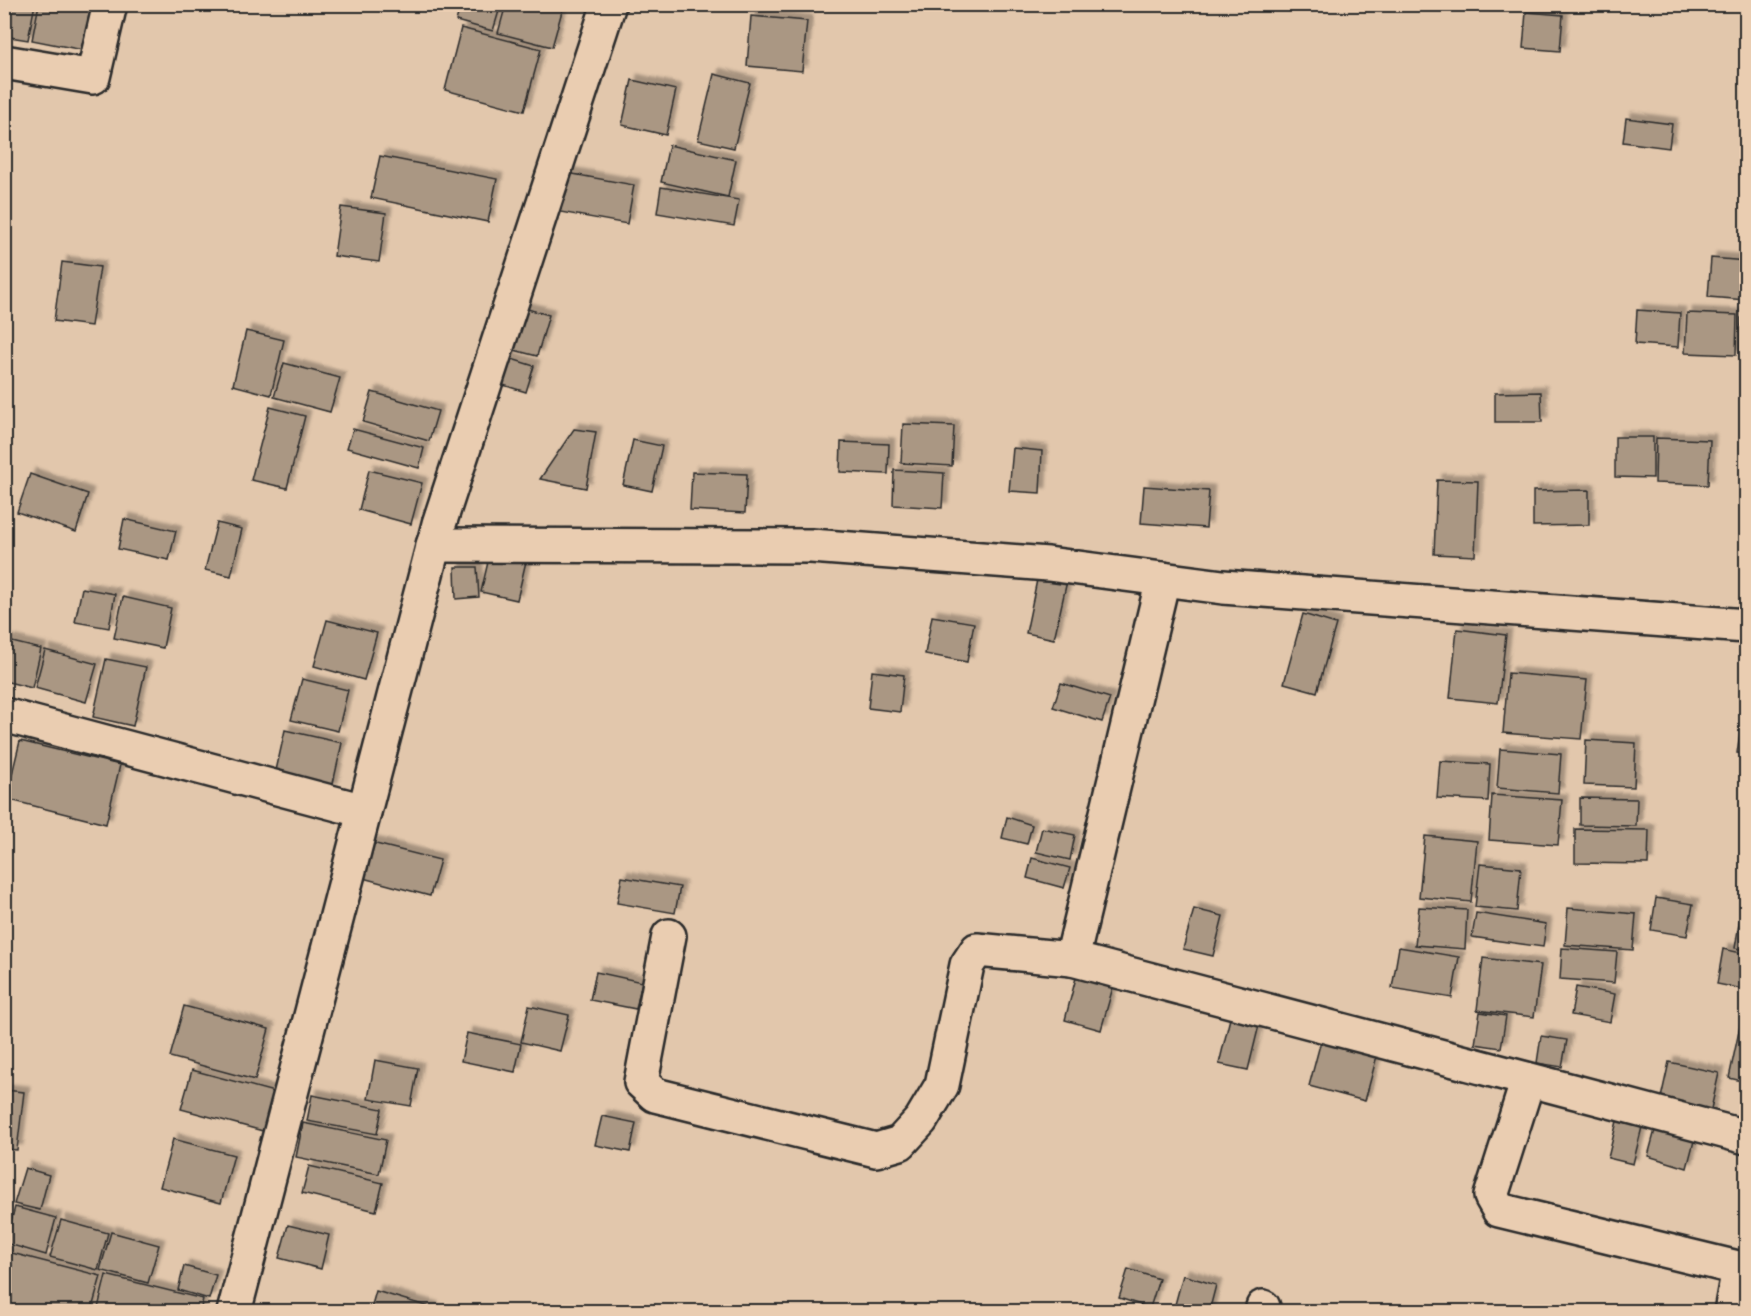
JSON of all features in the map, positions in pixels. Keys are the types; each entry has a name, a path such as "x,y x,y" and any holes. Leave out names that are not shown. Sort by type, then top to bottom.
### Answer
{"street":[{"path":"4,62 93,76 110,4"},
{"path":"234,1311 434,545 609,4"},
{"path":"434,545 811,546 1048,564 1223,587 1746,626"},
{"path":"1072,959 1163,579"},
{"path":"4,715 364,811"},
{"path":"669,936 640,1082 655,1095 876,1150 900,1143 921,1120 942,1085 967,965 977,950 1072,959 1746,1137"},
{"path":"1528,1080 1491,1196 1499,1210 1743,1269 1731,1311"}],"building":[{"path":"4,4 35,4 28,40 4,36"},
{"path":"39,4 98,4 88,51 32,40"},
{"path":"461,4 501,4 493,31 456,21"},
{"path":"506,4 564,4 552,47 498,33"},
{"path":"1526,12 1563,15 1560,51 1523,48"},
{"path":"751,16 807,21 802,71 747,66"},
{"path":"461,28 541,49 524,111 445,90"},
{"path":"714,74 750,83 734,148 698,140"},
{"path":"632,80 676,90 666,135 622,125"},
{"path":"1626,118 1672,124 1669,148 1623,142"},
{"path":"669,145 736,160 728,197 661,182"},
{"path":"380,156 497,179 488,222 371,198"},
{"path":"556,171 634,185 627,224 549,210"},
{"path":"661,187 739,200 734,226 657,213"},
{"path":"341,207 386,213 379,262 334,256"},
{"path":"1711,258 1746,261 1746,300 1708,297"},
{"path":"62,262 100,267 91,326 54,321"},
{"path":"517,306 549,315 537,356 506,348"},
{"path":"1637,310 1680,313 1678,347 1635,344"},
{"path":"1687,313 1737,315 1736,355 1685,353"},
{"path":"1741,318 1746,318 1746,358 1740,357"},
{"path":"246,331 284,340 271,395 233,385"},
{"path":"499,355 534,366 526,392 490,381"},
{"path":"284,363 340,378 330,412 274,397"},
{"path":"372,392 438,411 429,441 363,422"},
{"path":"1541,392 1542,422 1495,422 1495,393"},
{"path":"270,407 305,416 287,488 251,480"},
{"path":"903,424 954,426 952,466 901,463"},
{"path":"353,429 424,448 419,468 347,448"},
{"path":"574,429 596,432 586,488 540,479"},
{"path":"1615,437 1653,437 1653,478 1615,477"},
{"path":"1656,438 1710,440 1708,485 1655,483"},
{"path":"633,440 662,446 652,491 623,485"},
{"path":"841,442 889,444 888,474 840,472"},
{"path":"1013,448 1042,451 1040,493 1009,491"},
{"path":"369,470 422,483 411,524 359,510"},
{"path":"894,470 944,473 942,508 893,505"},
{"path":"692,472 747,474 745,513 690,510"},
{"path":"30,474 88,494 76,532 17,512"},
{"path":"1437,480 1478,481 1475,556 1434,554"},
{"path":"1144,486 1209,491 1206,528 1141,523"},
{"path":"1589,490 1589,525 1533,526 1533,491"},
{"path":"124,519 176,531 169,560 118,549"},
{"path":"217,523 242,529 231,576 205,570"},
{"path":"491,549 527,557 517,600 481,592"},
{"path":"455,567 477,567 479,597 456,599"},
{"path":"1038,575 1067,581 1054,639 1026,633"},
{"path":"82,588 115,594 109,628 75,622"},
{"path":"123,597 171,608 163,648 114,638"},
{"path":"1303,614 1336,624 1317,692 1284,683"},
{"path":"932,616 974,623 967,662 925,654"},
{"path":"327,620 377,633 364,680 314,666"},
{"path":"1457,629 1506,635 1498,703 1450,698"},
{"path":"4,640 41,649 32,688 4,681"},
{"path":"45,650 97,664 86,702 35,688"},
{"path":"106,659 146,667 133,726 93,717"},
{"path":"872,671 904,675 900,712 868,708"},
{"path":"1508,673 1587,680 1581,739 1503,733"},
{"path":"302,679 348,690 338,731 291,720"},
{"path":"1061,683 1110,698 1102,722 1053,707"},
{"path":"1746,692 1746,754 1737,753"},
{"path":"285,730 342,743 332,788 275,775"},
{"path":"1586,740 1636,743 1634,787 1584,785"},
{"path":"20,741 120,765 106,824 6,799"},
{"path":"1500,749 1561,754 1558,793 1497,788"},
{"path":"1440,761 1490,764 1488,801 1437,798"},
{"path":"1492,795 1562,800 1558,845 1489,840"},
{"path":"1580,798 1637,799 1636,826 1580,825"},
{"path":"1007,817 1032,825 1027,844 1002,838"},
{"path":"1042,828 1075,835 1070,860 1036,852"},
{"path":"1575,829 1649,830 1648,864 1575,863"},
{"path":"1425,836 1477,841 1471,902 1419,897"},
{"path":"368,842 440,860 430,896 359,877"},
{"path":"1032,858 1070,868 1064,888 1027,878"},
{"path":"1480,864 1521,868 1517,911 1475,907"},
{"path":"622,877 680,887 675,913 617,903"},
{"path":"1656,898 1693,904 1687,936 1651,930"},
{"path":"1742,906 1746,907 1746,950 1735,948"},
{"path":"1419,907 1467,910 1465,949 1415,945"},
{"path":"1568,908 1636,914 1633,950 1565,945"},
{"path":"1194,909 1223,916 1213,956 1183,949"},
{"path":"1476,913 1546,924 1543,947 1472,937"},
{"path":"1399,947 1459,957 1452,998 1392,988"},
{"path":"1562,948 1617,952 1614,983 1560,979"},
{"path":"1723,949 1746,954 1743,989 1717,984"},
{"path":"1483,958 1541,965 1534,1017 1477,1010"},
{"path":"1078,970 1115,980 1101,1030 1065,1020"},
{"path":"596,972 642,982 636,1009 590,1000"},
{"path":"1576,987 1615,994 1610,1022 1571,1015"},
{"path":"184,1006 269,1029 255,1080 170,1057"},
{"path":"529,1006 569,1015 560,1051 521,1042"},
{"path":"1480,1012 1506,1016 1501,1048 1475,1044"},
{"path":"1231,1014 1260,1021 1248,1070 1219,1064"},
{"path":"1742,1017 1746,1018 1746,1082 1729,1078"},
{"path":"467,1033 521,1044 515,1072 461,1061"},
{"path":"1541,1036 1567,1040 1562,1067 1537,1063"},
{"path":"1322,1037 1378,1052 1365,1101 1309,1086"},
{"path":"375,1060 418,1068 411,1106 368,1099"},
{"path":"1669,1062 1719,1073 1709,1118 1659,1107"},
{"path":"192,1070 274,1092 263,1131 181,1109"},
{"path":"4,1090 24,1092 17,1150 4,1149"},
{"path":"312,1095 382,1109 377,1134 307,1121"},
{"path":"602,1116 636,1123 630,1152 595,1145"},
{"path":"1618,1117 1643,1123 1633,1164 1608,1158"},
{"path":"303,1123 386,1140 379,1174 296,1157"},
{"path":"1655,1130 1694,1141 1687,1168 1648,1156"},
{"path":"173,1139 234,1155 221,1203 160,1187"},
{"path":"309,1166 383,1183 376,1211 302,1193"},
{"path":"25,1168 49,1175 40,1210 14,1204"},
{"path":"15,1207 56,1218 46,1255 5,1243"},
{"path":"61,1220 108,1233 98,1270 50,1257"},
{"path":"288,1225 329,1235 321,1269 279,1258"},
{"path":"111,1232 159,1245 148,1283 100,1270"},
{"path":"4,1251 101,1276 91,1312 4,1312"},
{"path":"184,1266 216,1275 209,1299 178,1290"},
{"path":"1128,1269 1159,1279 1150,1308 1119,1298"},
{"path":"106,1275 203,1299 200,1312 97,1312"},
{"path":"1183,1275 1216,1285 1209,1312 1173,1312"},
{"path":"376,1291 433,1308 432,1312 370,1312"}]}
